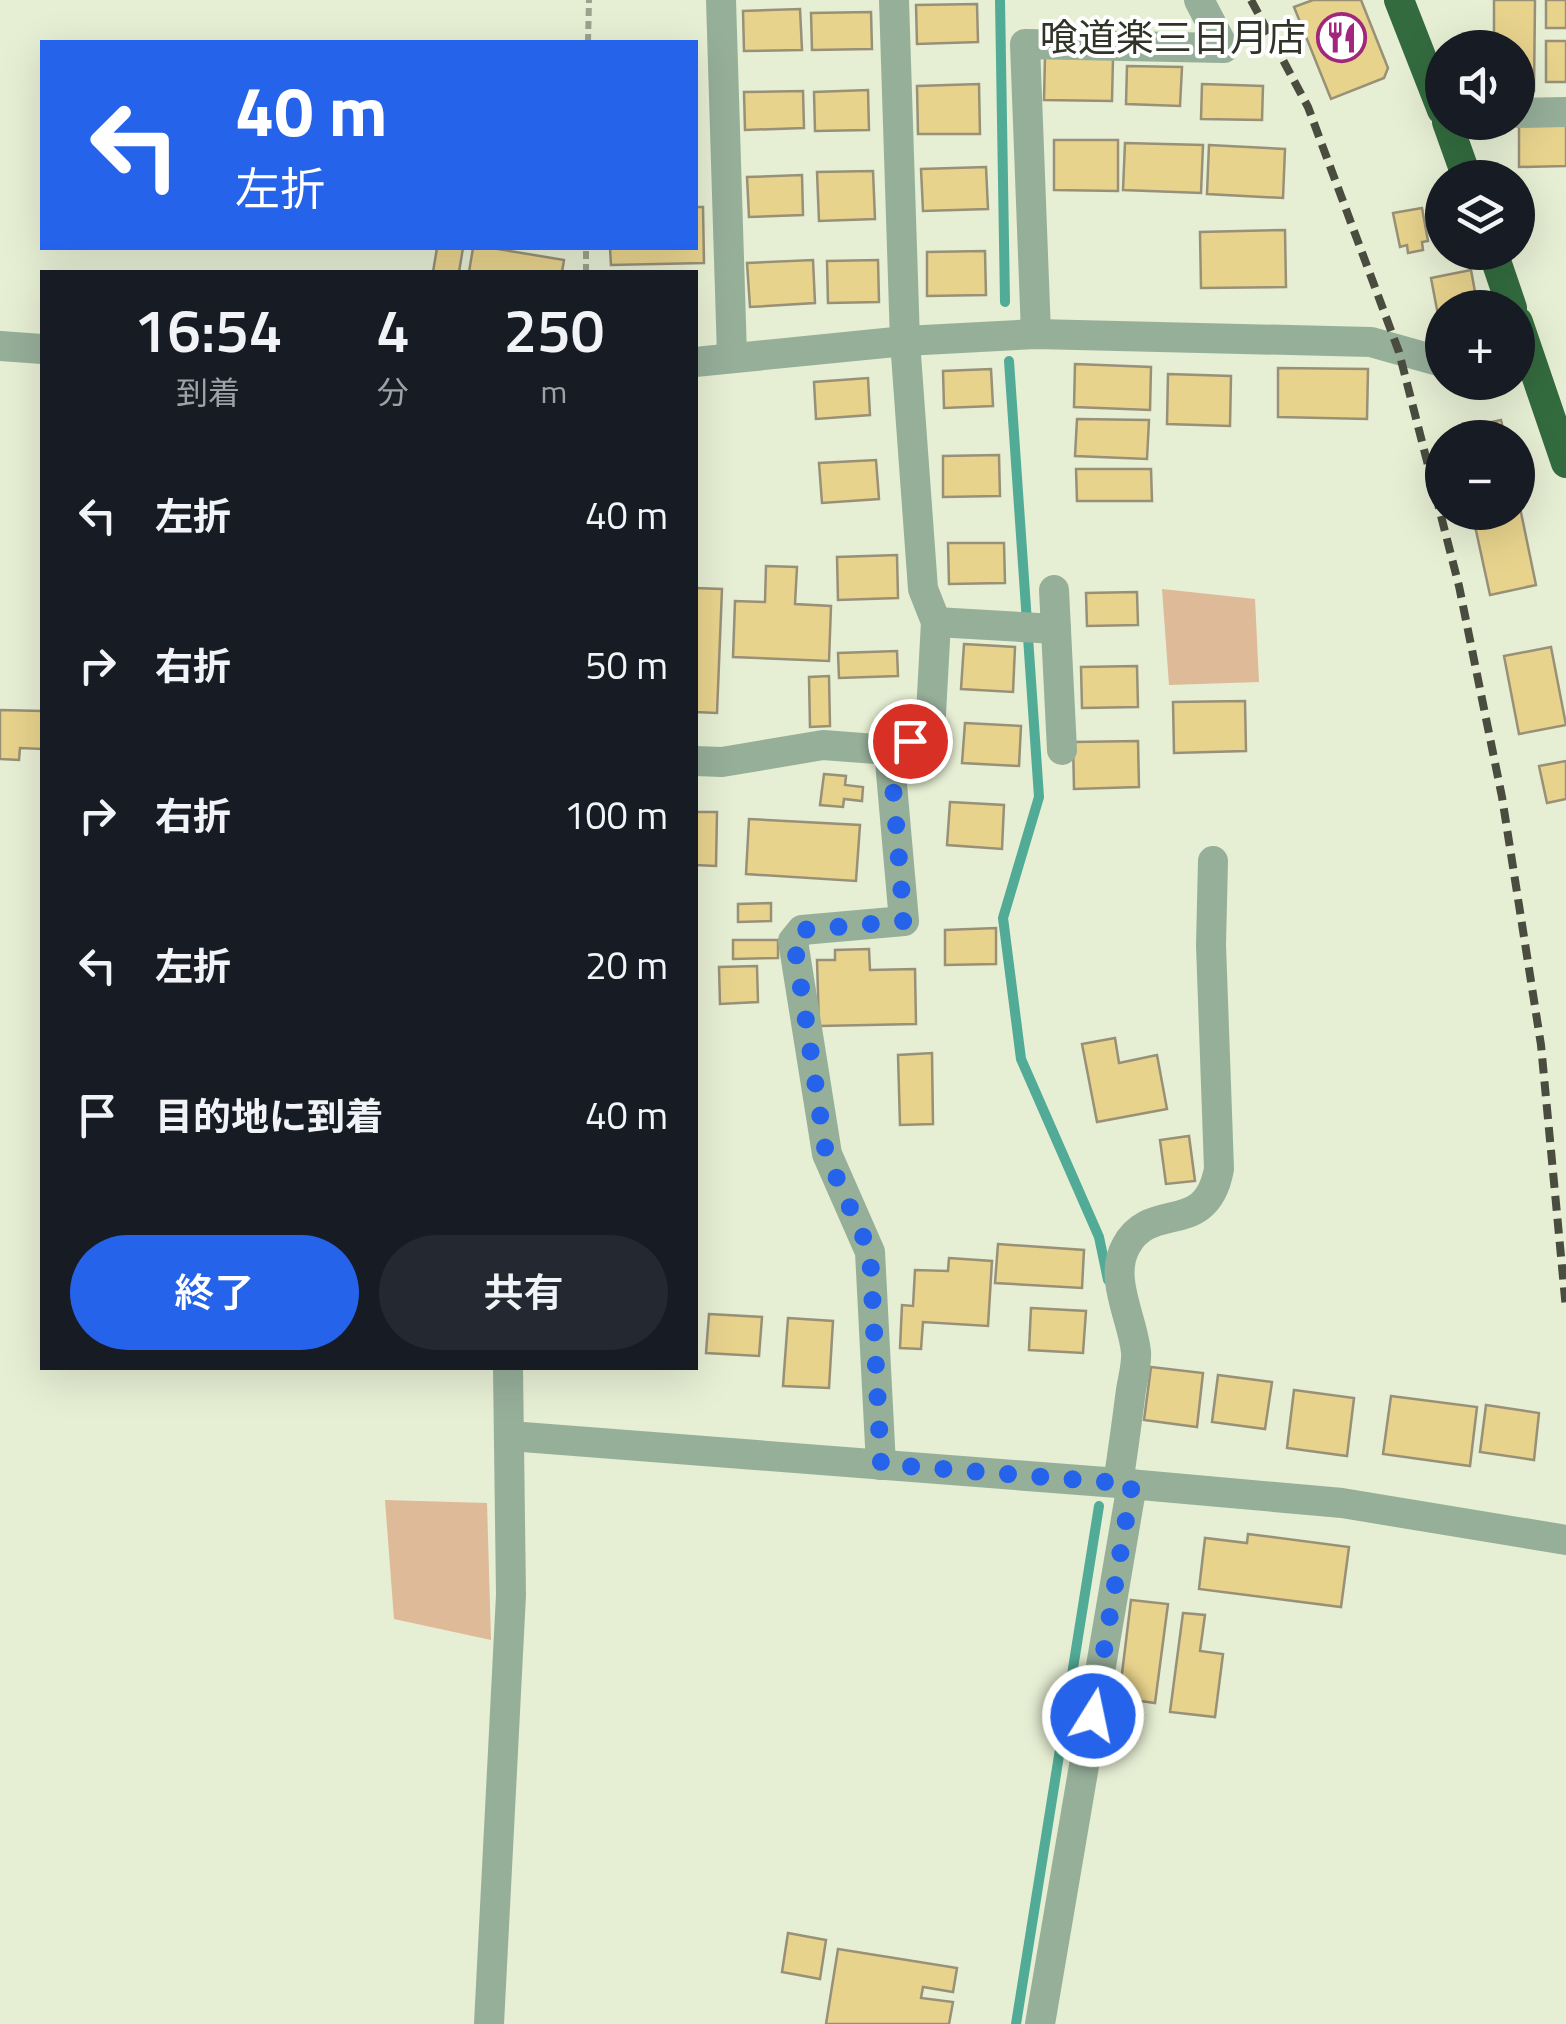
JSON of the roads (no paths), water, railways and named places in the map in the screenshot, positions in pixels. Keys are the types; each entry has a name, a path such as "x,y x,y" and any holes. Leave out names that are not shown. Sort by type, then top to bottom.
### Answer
{"highway":[{"path":"1399,0 1425,61"},
{"path":"1535,387 1566,463"}],"street":[{"path":"721,0 732,356"},
{"path":"698,761 722,762 823,745 890,750 930,732 936,622 923,589 904,341 894,0"},
{"path":"1036,334 1025,44 1224,48 1198,0"},
{"path":"1535,113 1566,112"},
{"path":"698,362 904,341 1036,334 1371,342 1425,357"},
{"path":"0,346 40,349"},
{"path":"1054,590 1062,750"},
{"path":"936,622 1056,630"},
{"path":"881,1464 870,1252 826,1154 794,941 802,930 904,921 890,750"},
{"path":"1040,2024 1125,1483 1136,1353 1120,1269 1124,1248 1140,1227 1188,1214 1205,1204 1216,1187 1219,1169 1212,861"},
{"path":"489,2024 511,1595 508,1370"},
{"path":"510,1436 1342,1503 1566,1540"}],"waterway":[{"path":"1000,0 1005,302"},
{"path":"1009,361 1039,797 1003,918 1021,1059 1099,1237 1108,1280"},
{"path":"1016,2024 1099,1506"}],"railway":[{"path":"1251,0 1308,107 1399,352 1459,586 1502,797 1541,1045 1566,1309"}],"place":[{"name":"喰道楽三日月店","path":"1341,37"}]}
